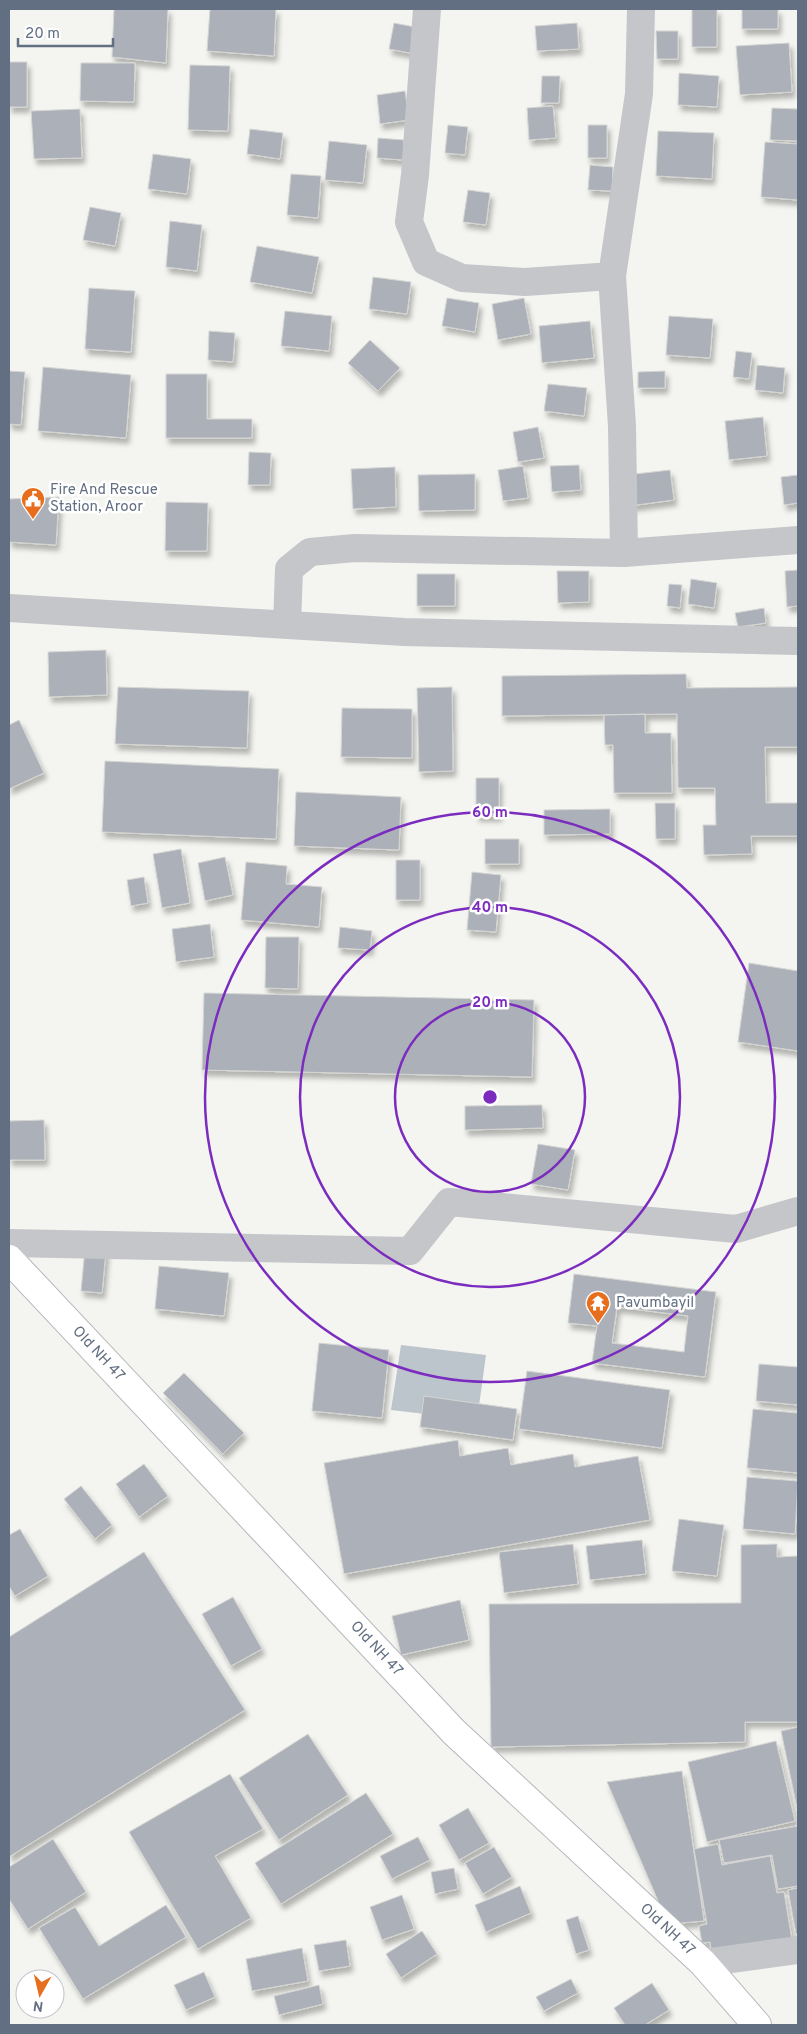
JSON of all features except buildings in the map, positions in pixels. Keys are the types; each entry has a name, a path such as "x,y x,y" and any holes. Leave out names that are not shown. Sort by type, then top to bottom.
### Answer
{"main road":[{"name":"Old NH 47","path":"9,1258 454,1732 703,1963 757,2025"}],"street":[{"path":"427,9 415,175 409,222 426,262 462,278 525,282 612,276"},
{"path":"624,553 622,426 612,276 639,94 641,9"},
{"path":"288,625 289,569 310,552 355,548 624,553 798,540"},
{"path":"9,608 404,632 798,641"},
{"path":"9,1243 410,1251 449,1202 736,1229 798,1211"},
{"path":"703,1963 798,1950"}],"shaded area":[{"path":"401,1345 486,1355 477,1420 391,1410"}],"place":[{"name":"Fire And Rescue Station, Aroor","path":"33,520"},
{"name":"Pavumbayil","path":"598,1324"}]}
